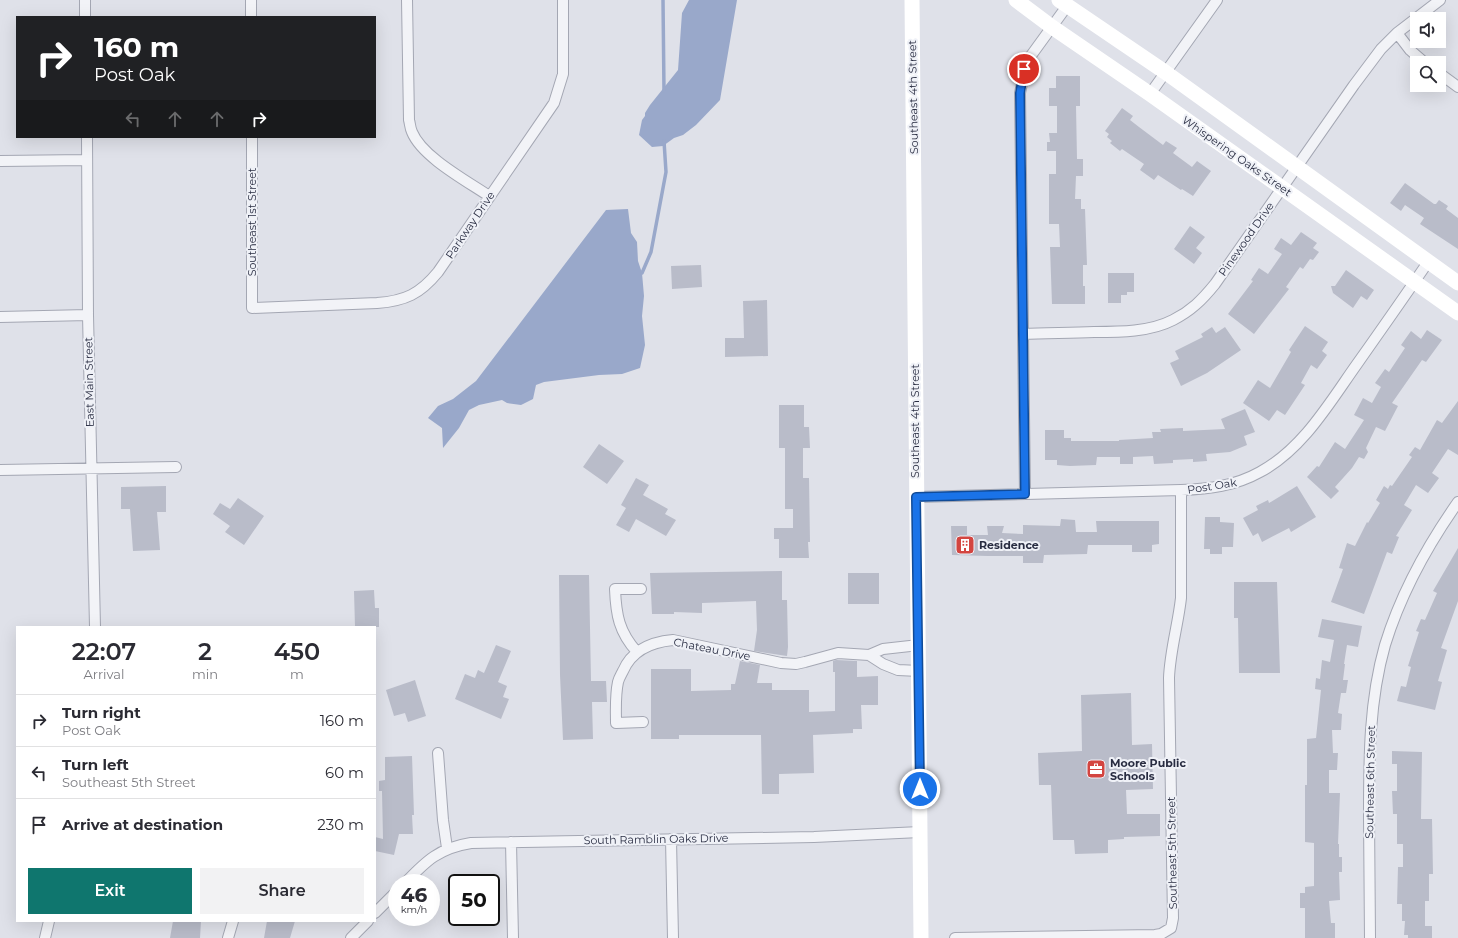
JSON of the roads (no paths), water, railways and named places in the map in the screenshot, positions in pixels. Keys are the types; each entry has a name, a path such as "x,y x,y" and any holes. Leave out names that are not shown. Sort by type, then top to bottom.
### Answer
{"street":[{"path":"85,0 85,16"},
{"path":"251,0 251,16"},
{"path":"407,0 409,120 412,132 428,152 443,165 490,196"},
{"name":"Parkway Drive","path":"252,308 382,302 405,299 429,283 554,103 563,74 563,0"},
{"name":"Southeast 4th Street","path":"912,0 921,938"},
{"name":"Whispering Oaks Street","path":"1016,0 1052,27 1150,94 1458,313"},
{"path":"1150,94 1217,0"},
{"name":"Pinewood Drive","path":"1024,334 1116,332 1144,329 1161,325 1172,320 1201,301 1215,284 1354,85 1382,49 1397,33 1440,0"},
{"path":"1025,494 1020,93 1024,69 1030,57 1052,27 1063,3 1165,72 1458,283"},
{"path":"1397,33 1410,50 1417,56"},
{"path":"1446,78 1458,87"},
{"name":"East Main Street","path":"87,138 88,315 95,626"},
{"name":"Southeast 1st Street","path":"252,138 252,308"},
{"path":"0,161 87,160"},
{"name":"Post Oak","path":"916,497 1125,493 1181,490 1215,487 1241,481 1261,472 1278,461 1303,436 1317,419 1428,262"},
{"path":"0,317 88,315"},
{"path":"0,470 91,470 176,467"},
{"name":"Southeast 5th Street","path":"955,938 1161,934 1171,928 1173,918 1169,678 1171,655 1180,614 1181,490"},
{"name":"Southeast 6th Street","path":"1370,938 1369,758 1371,723 1377,679 1385,645 1407,588 1421,560 1443,523 1458,502"},
{"path":"637,652 627,641 621,629 616,606 615,589 641,589"},
{"name":"Chateau Drive","path":"643,722 616,723 618,681 626,664 637,652 648,645 660,641 673,640 781,663 796,664 838,654 868,655 883,649 919,645"},
{"name":"Chateau Drive","path":"868,655 883,664 898,670 919,671"},
{"path":"438,753 443,820 447,848"},
{"name":"South Ramblin Oaks Drive","path":"414,874 429,860 447,848 471,843 814,837 920,832"},
{"path":"671,839 673,938"},
{"path":"511,842 513,938"},
{"path":"376,913 388,900"},
{"path":"45,938 50,922"},
{"path":"228,938 233,922"},
{"path":"351,938 367,922"}],"water":[{"path":"689,0 737,0 720,100 696,125 683,135 674,138 663,146 652,147 639,135 642,120 650,105 678,70 682,13"},
{"path":"628,209 631,233 637,242 638,261 642,273 644,296 642,316 645,345 640,368 622,374 599,375 544,382 536,385 533,399 521,405 507,403 502,400 479,405 469,410 459,428 443,448 442,428 428,418 438,406 453,399 476,381 606,210"}],"waterway":[{"path":"663,0 664,91"},
{"path":"642,273 651,252 666,172 664,141"}],"place":[{"name":"Residence","path":"965,545"},
{"name":"Moore Public Schools","path":"1096,769"}]}
